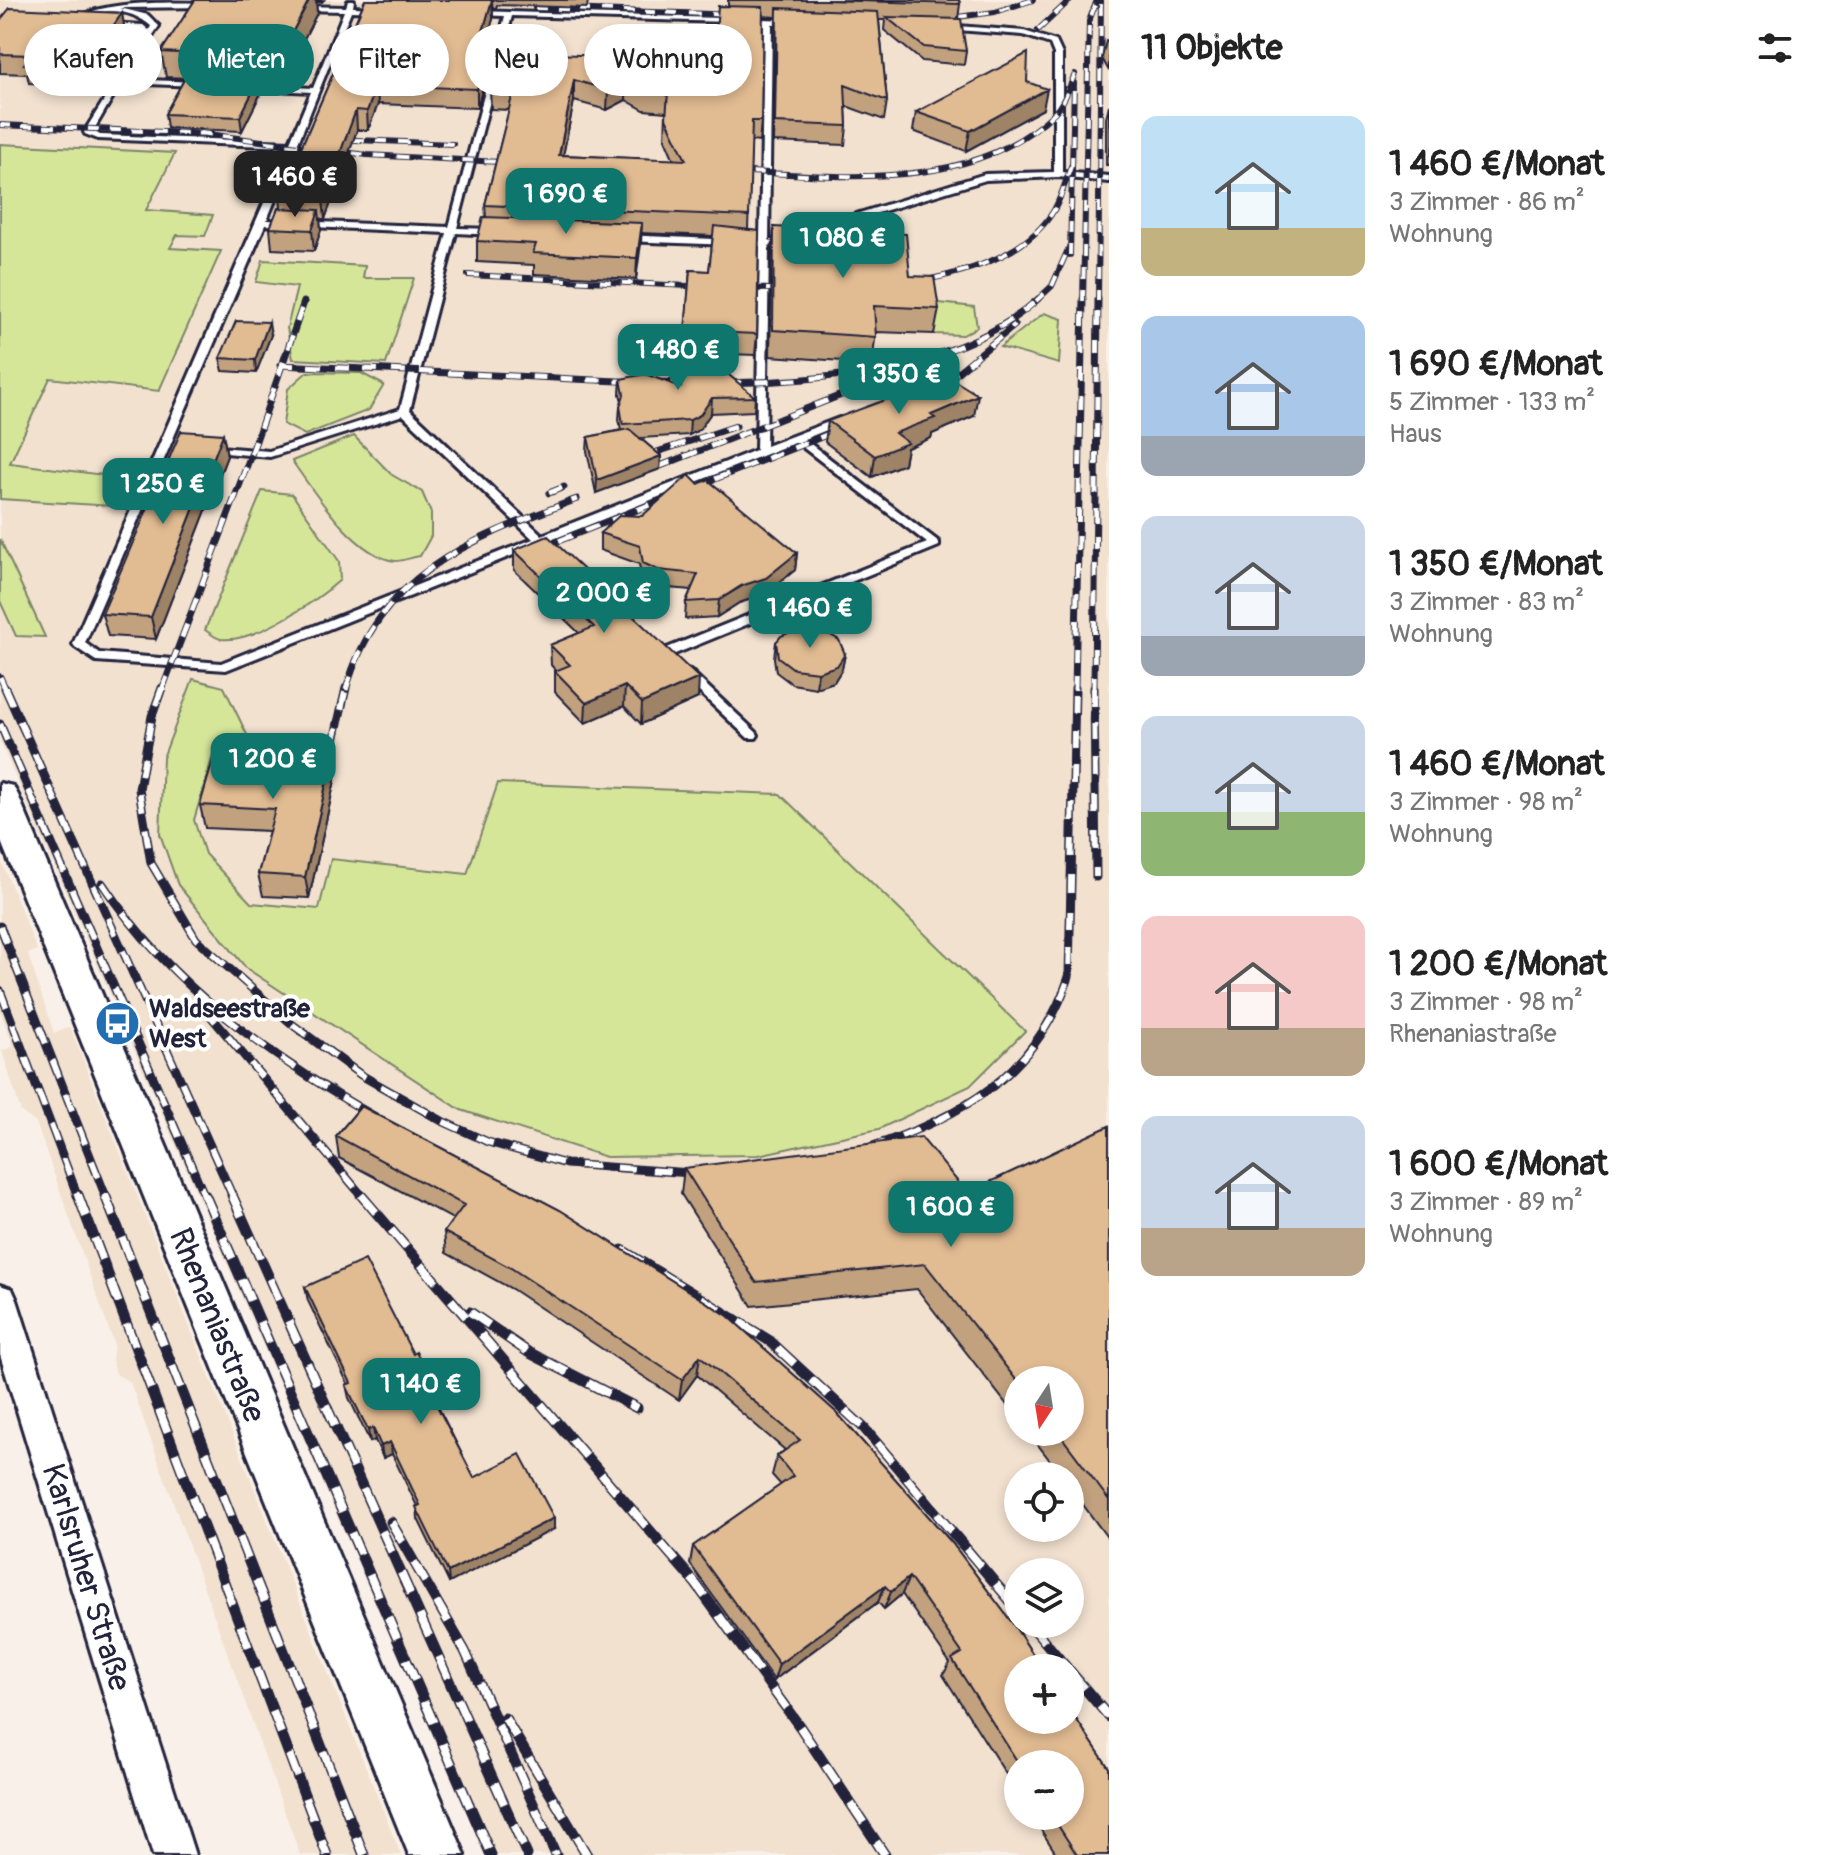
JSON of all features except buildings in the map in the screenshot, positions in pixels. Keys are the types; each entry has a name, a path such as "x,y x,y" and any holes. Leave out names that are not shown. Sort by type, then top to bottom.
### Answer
{"street":[{"name":"Rhenaniastraße","path":"0,795 437,1855"},
{"name":"Karlsruher Straße","path":"0,1300 174,1855"}],"lane":[{"path":"90,24 78,19 84,11 105,6 142,2 218,5"},
{"path":"293,7 351,5 393,11"},
{"path":"314,90 351,5"},
{"path":"105,6 145,17 153,24"},
{"path":"466,13 722,17 798,23"},
{"path":"405,411 509,14"},
{"path":"761,452 767,244 768,22"},
{"path":"933,27 1024,33 1053,43 1058,54 1058,174"},
{"path":"110,96 88,132 98,137 293,145"},
{"path":"312,96 262,222 79,644 96,657 222,667 850,417"},
{"path":"610,237 767,244 985,177 1058,174 1109,179"},
{"path":"262,222 500,232"},
{"path":"194,448 270,454 405,411"},
{"path":"405,411 545,540"},
{"path":"666,653 935,544 797,438"},
{"path":"165,445 179,446"},
{"path":"654,642 752,735"}],"shaded area":[{"path":"0,0 1109,0 1109,1855 485,1855 0,742"},
{"path":"0,857 37,950 28,954 54,1033 70,1027 401,1855 300,1855 130,1382 116,1374 112,1360 114,1344 36,1123 21,1112 2,1051 13,1046 0,1011"}],"green space":[{"path":"0,144 175,153 146,210 213,215 205,236 177,235 170,248 221,251 159,391 50,378 10,463 127,478 113,506 0,499"},
{"path":"263,260 365,266 363,278 414,278 386,364 293,359 287,328 297,287 256,282"},
{"path":"930,302 974,307 977,327 963,335 934,334"},
{"path":"1044,313 1062,319 1059,364 1000,347"},
{"path":"307,372 361,373 384,385 369,410 305,435 283,424 288,389"},
{"path":"354,436 392,475 422,492 431,513 431,536 420,556 395,561 365,548 337,521 292,461"},
{"path":"262,491 292,494 339,561 340,580 316,599 267,628 235,639 219,638 205,630"},
{"path":"0,539 45,637 16,636 0,601"},
{"path":"193,679 224,687 251,743 213,755 194,820 205,854 251,903 319,909 331,859 467,874 498,783 780,794 1025,1031 970,1086 879,1129 758,1155 606,1157 461,1110 246,968 178,885 160,834 163,758"}],"railway":[{"path":"935,20 995,12 1033,0"},
{"path":"1038,30 1070,0"},
{"path":"1083,301 1089,21 1097,0"},
{"path":"1098,301 1101,0"},
{"path":"535,8 740,15"},
{"path":"731,171 858,176 902,174 944,168 985,157 1022,138 1055,112 1075,74"},
{"path":"1070,255 1074,83"},
{"path":"0,125 205,134"},
{"path":"200,133 205,134"},
{"path":"205,134 212,134"},
{"path":"205,134 367,155 519,163"},
{"path":"332,139 453,144"},
{"path":"914,282 973,268 1028,240 1054,210 1072,164"},
{"path":"1036,301 1052,286 1070,245"},
{"path":"468,275 708,287"},
{"path":"744,288 794,290"},
{"path":"282,365 658,382 798,380 867,371 932,356 990,332 1038,299"},
{"path":"1075,690 1083,299"},
{"path":"1094,689 1098,299"},
{"path":"282,365 304,302"},
{"path":"922,395 953,376 1015,325"},
{"path":"162,690 282,365"},
{"path":"658,467 900,372"},
{"path":"645,456 736,426"},
{"path":"533,551 849,426"},
{"path":"549,493 564,487"},
{"path":"346,690 361,650 381,616 406,588 434,565 466,546 577,499"},
{"path":"0,677 6,690"},
{"path":"5,688 233,1197"},
{"path":"162,688 152,716 139,789 151,863 196,939 293,1025 361,1075 442,1121 488,1142 566,1164 705,1174"},
{"path":"325,780 346,688"},
{"path":"867,1148 933,1122 963,1107 990,1088 1037,1041 1055,1011 1069,977 1075,688"},
{"path":"1094,689 1096,877"},
{"path":"0,724 205,1197"},
{"path":"102,883 159,955 226,1017 300,1071 379,1119"},
{"path":"0,926 106,1197"},
{"path":"0,990 78,1197"},
{"path":"204,1008 363,1197"},
{"path":"78,1195 327,1855"},
{"path":"105,1195 364,1855"},
{"path":"205,1195 491,1855"},
{"path":"232,1195 527,1855"},
{"path":"361,1195 696,1584 800,1727 885,1855"},
{"path":"622,1250 770,1341 864,1428 1004,1593"},
{"path":"470,1312 528,1352 637,1408"},
{"path":"391,1522 465,1651 556,1855"},
{"path":"1042,1638 1055,1654"},
{"path":"1084,1688 1109,1717"},
{"path":"505,1718 587,1855"}],"place":[{"name":"Waldseestraße West","path":"118,1023"}]}
